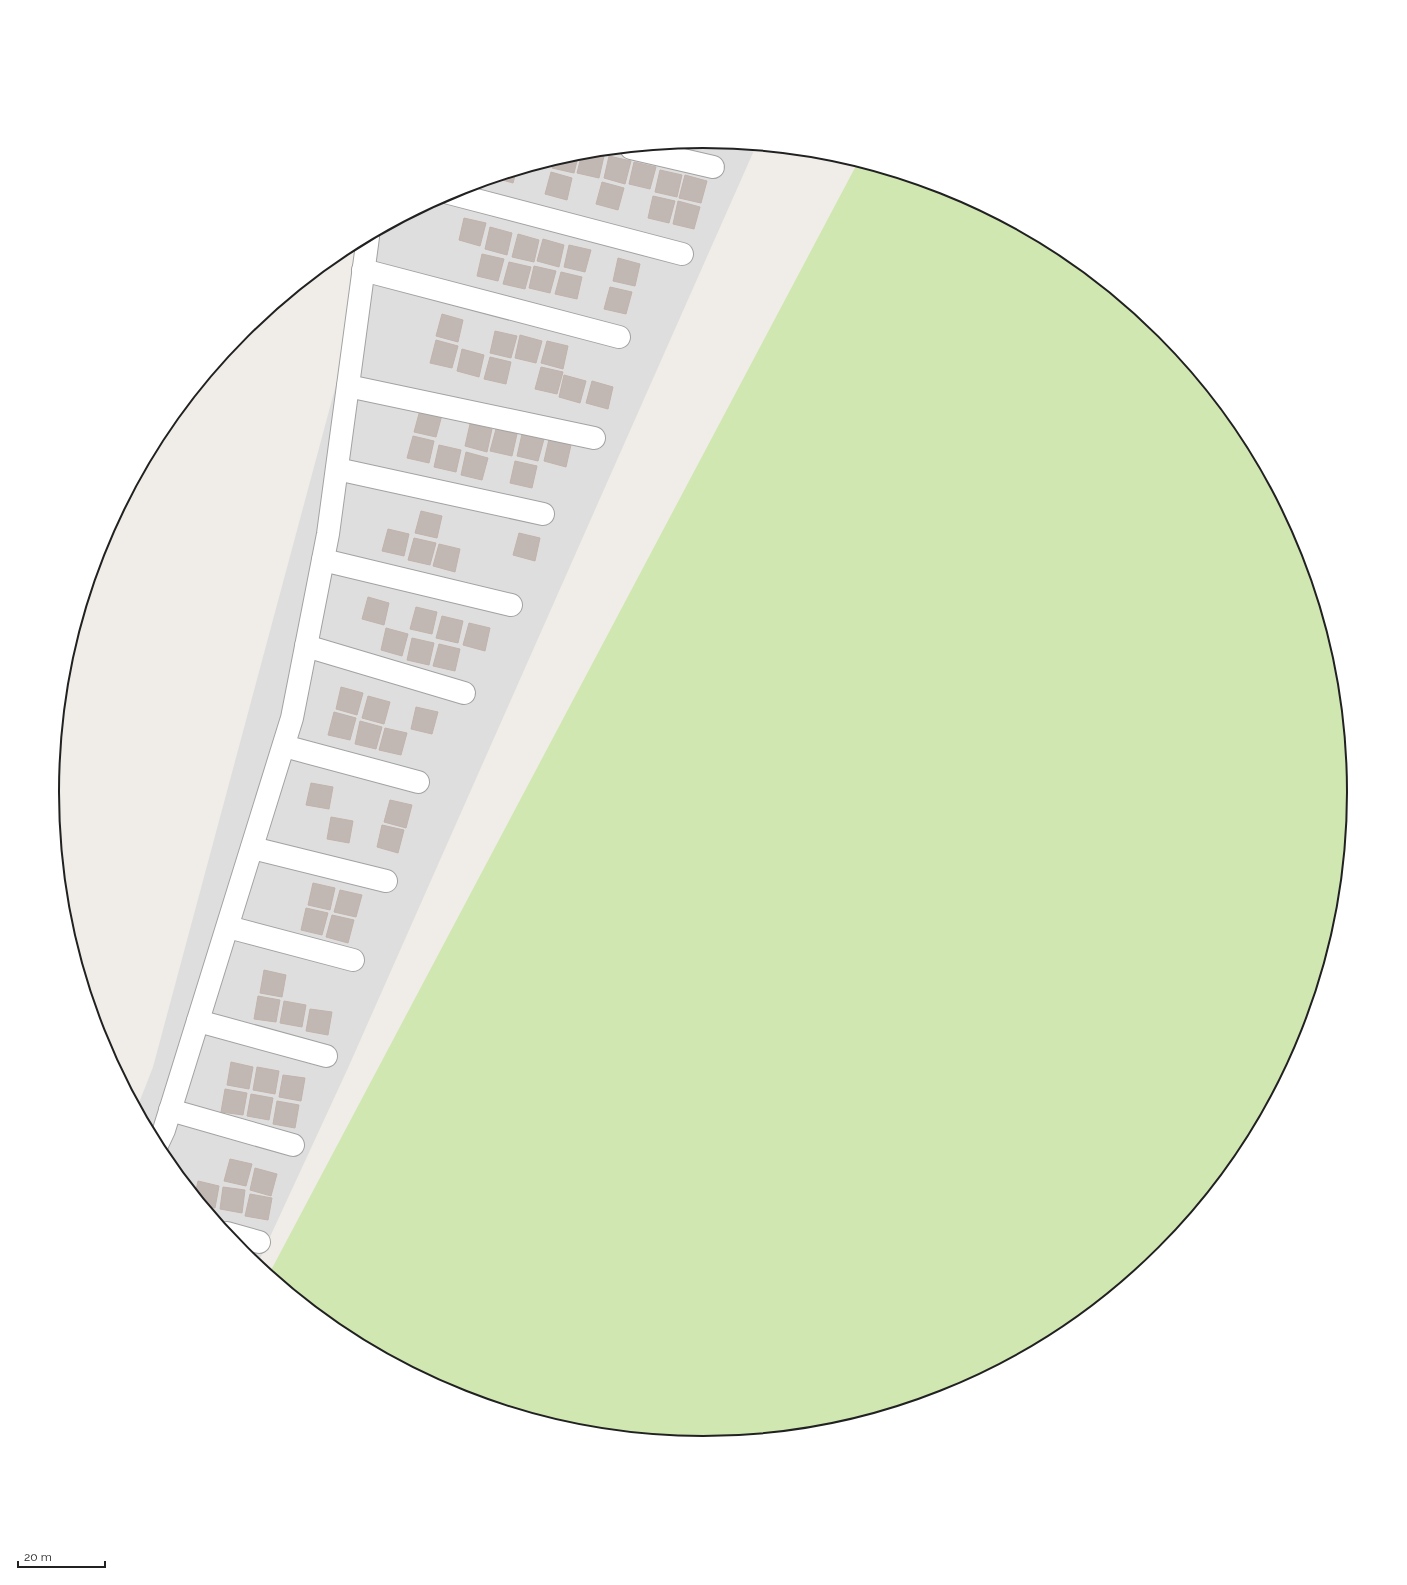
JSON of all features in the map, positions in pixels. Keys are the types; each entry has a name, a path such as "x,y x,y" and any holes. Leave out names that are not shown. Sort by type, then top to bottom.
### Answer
{"street":[{"path":"645,151 713,166"},
{"path":"460,196 682,254"},
{"path":"160,1138 164,1130 228,927 292,718 323,560 337,469 367,243"},
{"path":"363,270 619,337"},
{"path":"348,386 594,438"},
{"path":"337,469 543,514"},
{"path":"323,560 511,604"},
{"path":"306,646 464,693"},
{"path":"284,746 418,782"},
{"path":"252,848 386,881"},
{"path":"228,927 353,960"},
{"path":"198,1021 326,1056"},
{"path":"170,1110 293,1144"},
{"path":"236,1236 259,1242"}],"shaded area":[{"path":"704,148 754,150 348,1068 260,1259 219,1217 192,1185 145,1115 139,1103 153,1067 376,237 418,214 496,182 578,160 661,149"}],"green space":[{"path":"856,166 911,182 989,214 1026,234 1062,257 1096,281 1128,308 1159,337 1215,400 1262,470 1282,507 1314,585 1326,626 1336,667 1347,750 1347,835 1342,877 1336,918 1314,1000 1282,1078 1262,1115 1215,1185 1188,1217 1159,1248 1096,1304 1026,1351 989,1371 911,1403 870,1415 829,1425 746,1436 661,1436 619,1431 578,1425 496,1403 418,1371 381,1351 311,1304 271,1270"}],"building":[{"path":"604,156 599,178 577,173 580,160"},
{"path":"609,156 631,161 625,184 604,178"},
{"path":"577,160 574,173 552,168 552,166"},
{"path":"634,162 656,167 650,189 629,184"},
{"path":"660,170 682,175 677,197 655,192"},
{"path":"551,172 572,178 567,200 545,194"},
{"path":"685,175 707,181 701,203 679,198"},
{"path":"515,177 513,183 503,180"},
{"path":"602,182 624,188 618,210 596,204"},
{"path":"653,196 675,201 669,223 648,218"},
{"path":"678,201 700,207 694,229 673,224"},
{"path":"464,218 486,223 480,246 459,240"},
{"path":"490,227 512,233 507,255 485,249"},
{"path":"518,234 539,240 534,262 512,257"},
{"path":"543,239 564,245 559,267 537,261"},
{"path":"569,245 591,250 585,272 564,267"},
{"path":"482,254 504,259 498,281 477,276"},
{"path":"618,258 640,264 635,286 613,281"},
{"path":"509,262 531,267 525,289 503,284"},
{"path":"534,266 556,271 550,293 529,288"},
{"path":"561,272 582,277 577,299 555,294"},
{"path":"610,287 632,292 626,314 604,309"},
{"path":"442,314 463,320 458,342 436,336"},
{"path":"495,331 517,336 511,358 490,353"},
{"path":"520,335 542,341 536,363 515,358"},
{"path":"436,340 458,346 452,368 430,363"},
{"path":"547,341 568,346 563,369 541,363"},
{"path":"462,349 484,355 479,377 457,371"},
{"path":"490,357 511,362 506,384 484,379"},
{"path":"541,367 563,372 557,394 535,389"},
{"path":"564,375 586,381 580,403 559,397"},
{"path":"592,381 613,387 608,409 586,403"},
{"path":"420,410 442,415 436,437 414,432"},
{"path":"470,424 492,429 487,452 465,446"},
{"path":"496,429 517,434 512,456 490,451"},
{"path":"522,434 544,439 538,461 517,456"},
{"path":"413,436 434,441 429,463 407,458"},
{"path":"549,439 571,445 566,467 544,461"},
{"path":"439,445 461,450 456,472 434,467"},
{"path":"466,452 488,458 482,480 461,475"},
{"path":"515,461 537,466 532,488 510,483"},
{"path":"421,511 442,516 437,538 415,533"},
{"path":"388,529 409,534 404,556 382,551"},
{"path":"519,533 540,538 535,561 513,555"},
{"path":"414,538 436,543 430,565 408,560"},
{"path":"439,544 460,549 455,572 433,566"},
{"path":"368,597 389,603 384,625 362,619"},
{"path":"416,607 437,612 432,634 410,629"},
{"path":"442,616 463,621 458,643 436,638"},
{"path":"469,623 490,628 485,651 463,645"},
{"path":"386,628 408,634 402,656 381,650"},
{"path":"412,638 434,643 429,665 407,660"},
{"path":"439,644 460,649 455,671 433,666"},
{"path":"341,687 363,693 357,715 336,709"},
{"path":"368,696 390,702 384,724 362,718"},
{"path":"416,707 438,712 432,734 411,729"},
{"path":"334,712 356,718 350,740 328,735"},
{"path":"360,721 382,727 376,749 355,744"},
{"path":"385,728 407,733 401,755 379,750"},
{"path":"311,783 333,787 329,809 306,805"},
{"path":"390,800 412,805 406,828 384,822"},
{"path":"331,817 353,821 349,843 327,839"},
{"path":"382,825 404,830 398,853 377,847"},
{"path":"313,883 335,888 330,910 308,905"},
{"path":"340,890 362,895 356,917 334,912"},
{"path":"306,908 328,913 322,935 301,930"},
{"path":"332,915 354,920 348,943 326,937"},
{"path":"264,970 286,975 282,997 260,993"},
{"path":"258,996 280,1000 276,1022 254,1019"},
{"path":"284,1001 306,1005 302,1027 280,1023"},
{"path":"310,1009 332,1012 328,1035 306,1031"},
{"path":"231,1062 253,1067 249,1089 227,1085"},
{"path":"257,1067 279,1071 275,1094 253,1090"},
{"path":"283,1075 305,1078 301,1101 279,1097"},
{"path":"225,1089 247,1093 243,1115 221,1112"},
{"path":"251,1094 273,1098 269,1120 247,1116"},
{"path":"277,1101 299,1105 295,1128 273,1124"},
{"path":"230,1159 252,1164 246,1186 224,1181"},
{"path":"255,1168 277,1174 271,1196 250,1190"},
{"path":"198,1181 219,1186 215,1208 211,1207 196,1190"},
{"path":"223,1187 245,1190 242,1213 220,1209"},
{"path":"250,1194 272,1198 268,1220 245,1216"}]}
